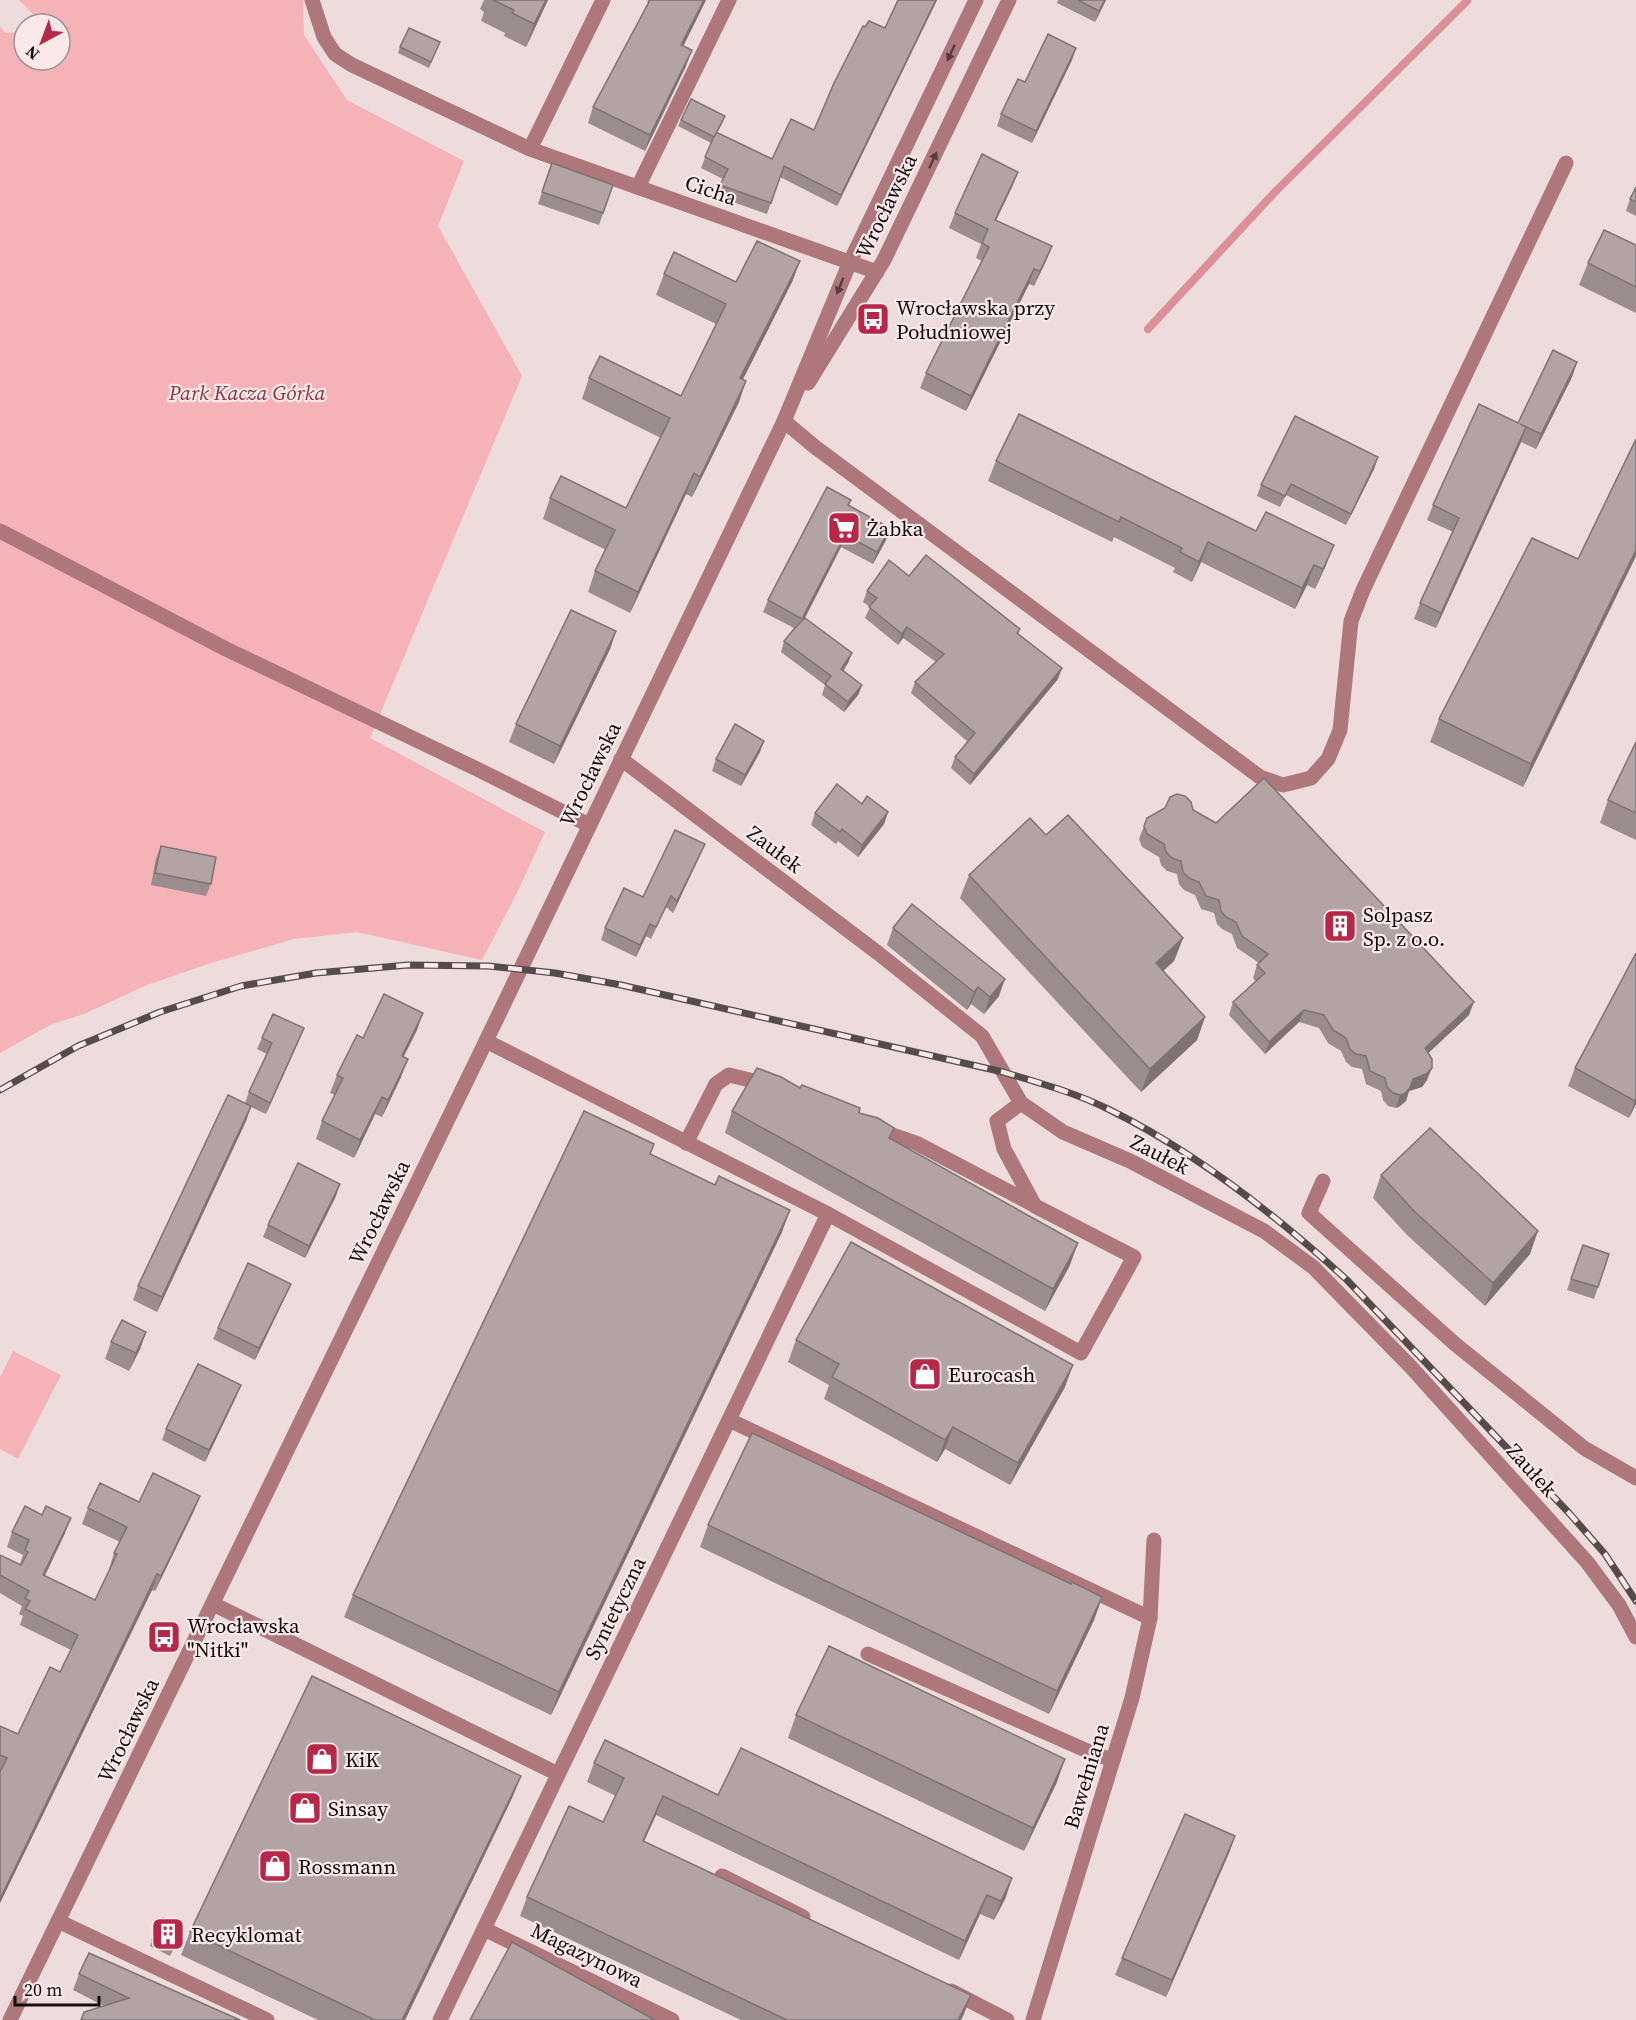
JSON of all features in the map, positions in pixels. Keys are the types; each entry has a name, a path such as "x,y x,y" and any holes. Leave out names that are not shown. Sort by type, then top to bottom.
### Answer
{"street":[{"name":"Cicha","path":"312,0 324,37 335,54 352,65 530,149 877,272"},
{"path":"530,149 603,0"},
{"path":"638,187 729,0"},
{"name":"Wrocławska","path":"10,2020 486,1041 784,421 850,262 976,0"},
{"name":"Wrocławska","path":"784,421 877,272 1009,0"},
{"path":"784,421 814,447 1260,777 1283,785 1311,778 1328,759 1340,730 1351,621 1363,590 1566,163"},
{"path":"0,531 226,649 589,825"},
{"name":"Zaułek","path":"621,759 869,946 981,1036 1021,1103 1063,1132 1130,1161 1264,1231 1313,1267 1410,1366 1587,1562 1619,1605 1636,1637"},
{"path":"486,1041 828,1214 1081,1353 1134,1257 916,1143 859,1122"},
{"path":"686,1143 716,1084 729,1075 750,1080 780,1092"},
{"path":"1021,1103 997,1121 1004,1149 1035,1206"},
{"path":"1323,1181 1309,1213 1473,1359 1584,1448 1636,1478"},
{"name":"Syntetyczna","path":"440,2020 828,1214"},
{"path":"729,1420 1150,1618"},
{"name":"Bawełniana","path":"1033,2020 1132,1698 1150,1618 1154,1540"},
{"path":"213,1604 558,1774"},
{"path":"868,1654 1113,1761"},
{"path":"722,1876 818,1924"},
{"path":"58,1921 267,2020"},
{"name":"Magazynowa","path":"484,1929 672,2020"},
{"path":"935,1983 1007,2020"}],"green space":[{"name":"Park Kacza Górka","path":"19,0 303,0 304,35 347,100 464,161 438,226 522,376 370,738 545,832 516,895 482,960 357,932 294,939 208,964 147,985 84,1014 52,1024 0,1053 0,27 6,33 12,33 12,72 72,72 72,12 31,12"},
{"path":"13,1351 61,1375 18,1459 0,1449 0,1377"}],"building":[{"path":"493,0 546,0 534,24 512,13 514,10"},
{"path":"650,0 704,0 681,45 692,50 650,135 593,107"},
{"path":"898,0 936,0 841,195 784,166 771,203 720,185 728,169 705,157 716,132 772,159 791,119 814,130 834,83 863,26 865,27 869,21 885,28"},
{"path":"1078,0 1105,0 1099,11"},
{"path":"409,28 440,42 431,62 400,47"},
{"path":"1048,34 1076,48 1036,131 1001,114 1018,79 1025,82"},
{"path":"691,99 725,116 714,137 681,120"},
{"path":"982,154 1018,172 995,220 1052,246 1040,271 1034,269 971,396 926,373 989,247 982,243 988,229 955,213"},
{"path":"552,163 613,185 603,213 542,192"},
{"path":"1636,187 1636,202 1630,199"},
{"path":"1604,230 1636,245 1636,287 1588,263"},
{"path":"757,241 800,261 740,378 746,381 700,477 694,473 638,592 595,571 615,530 550,498 561,476 626,508 670,418 589,378 600,356 681,396 726,304 664,274 674,252 736,282"},
{"path":"1553,350 1577,362 1541,434 1520,424 1526,427 1441,613 1420,603 1459,518 1433,505 1479,404 1518,423"},
{"path":"1019,414 1256,531 1266,512 1334,545 1323,569 1314,565 1302,588 1208,542 1199,562 1180,552 1182,548 1121,517 1119,522 996,461"},
{"path":"1295,416 1378,457 1351,514 1291,484 1285,496 1261,485"},
{"path":"1636,439 1636,550 1531,764 1439,719 1532,538 1578,559"},
{"path":"827,487 851,500 848,505 890,528 877,552 845,535 802,619 768,600"},
{"path":"926,555 1020,629 1017,633 1062,668 974,774 955,757 975,733 915,682 944,654 907,627 902,634 869,607 877,598 867,591 889,560 909,576"},
{"path":"571,610 616,631 560,746 516,724"},
{"path":"805,618 852,653 841,669 862,685 848,702 825,684 831,676 784,641"},
{"path":"735,724 764,741 745,775 716,759"},
{"path":"1636,742 1636,813 1608,800"},
{"path":"1264,778 1474,1002 1425,1048 1432,1059 1432,1068 1426,1074 1413,1079 1410,1088 1404,1094 1393,1093 1387,1087 1385,1078 1370,1071 1366,1056 1356,1054 1350,1049 1346,1038 1333,1030 1324,1015 1304,1010 1269,1042 1233,1002 1265,973 1257,965 1268,954 1242,936 1236,922 1226,917 1221,911 1219,900 1206,896 1199,882 1189,878 1183,872 1181,861 1172,858 1166,852 1164,844 1147,834 1144,826 1147,818 1165,808 1170,797 1177,794 1185,796 1191,802 1193,810 1216,823"},
{"path":"837,784 862,804 867,796 888,812 862,845 842,829 840,832 815,813"},
{"path":"1068,815 1183,938 1156,963 1205,1017 1150,1069 969,875 1030,818 1046,835"},
{"path":"675,830 705,844 677,901 671,896 656,927 650,924 640,945 605,928 624,888 643,897"},
{"path":"161,846 216,857 211,884 155,873"},
{"path":"912,904 1005,979 990,997 978,987 974,992 893,928"},
{"path":"1636,953 1636,1099 1635,1101 1575,1068"},
{"path":"384,994 423,1013 402,1056 408,1059 388,1100 382,1097 360,1140 322,1121 343,1078 337,1075 357,1035 363,1038"},
{"path":"273,1014 304,1028 270,1103 249,1092 272,1043 262,1038"},
{"path":"757,1068 781,1077 800,1088 802,1085 860,1108 859,1113 878,1118 894,1128 889,1138 1078,1243 1053,1289 732,1111"},
{"path":"228,1095 251,1106 162,1297 138,1286"},
{"path":"584,1111 654,1144 650,1154 715,1185 719,1176 790,1210 559,1692 353,1595"},
{"path":"1430,1128 1538,1231 1493,1283 1415,1212 1381,1175"},
{"path":"298,1163 340,1184 309,1246 268,1225"},
{"name":"Eurocash","path":"851,1242 1073,1365 1018,1463 953,1427 945,1440 832,1377 839,1364 796,1340"},
{"path":"1583,1245 1609,1254 1598,1287 1571,1279"},
{"path":"248,1263 291,1284 259,1348 218,1328"},
{"path":"122,1320 146,1332 136,1353 111,1342"},
{"path":"198,1364 241,1385 209,1450 166,1429"},
{"path":"752,1433 1102,1597 1057,1691 708,1525"},
{"path":"153,1473 200,1496 161,1576 157,1574 0,1899 0,1772 7,1758 0,1755 0,1726 18,1734 50,1667 60,1672 78,1635 25,1609 30,1601 25,1598 29,1591 0,1575 0,1555 21,1565 28,1552 25,1550 29,1540 12,1532 25,1506 42,1515 46,1506 71,1518 43,1575 95,1600 127,1527 88,1508 100,1483 139,1502"},
{"path":"829,1646 1065,1759 1033,1828 796,1715"},
{"path":"312,1676 521,1776 402,2020 375,2020 190,1932"},
{"path":"605,1740 718,1795 741,1748 1012,1878 1001,1901 987,1895 965,1941 663,1796 643,1841 971,1995 958,2020 787,2020 527,1897 569,1806 603,1822 624,1778 594,1763"},
{"path":"1185,1814 1235,1836 1172,1980 1122,1958"},
{"path":"163,1918 183,1928 172,1950 152,1940"},
{"path":"512,1942 655,2020 470,2020"},
{"path":"89,1953 240,2020 81,2020 84,2012 129,1998 79,1974"}],"waterway":[{"path":"1148,329 1275,192 1467,1"}],"railway":[{"path":"0,1090 78,1046 160,1012 241,986 316,973 408,965 488,966 555,973 621,985 1003,1072 1044,1084 1110,1110 1174,1146 1264,1209 1320,1256 1347,1280 1569,1513 1605,1554 1636,1601"}],"place":[{"name":"Wrocławska przy Południowej","path":"873,319"},
{"name":"Żabka","path":"844,528"},
{"name":"Solpasz Sp. z o.o.","path":"1340,926"},
{"name":"Eurocash","path":"925,1374"},
{"name":"Wrocławska \"Nitki\"","path":"164,1637"},
{"name":"KiK","path":"322,1759"},
{"name":"Sinsay","path":"305,1808"},
{"name":"Rossmann","path":"275,1866"},
{"name":"Recyklomat","path":"168,1934"}]}
